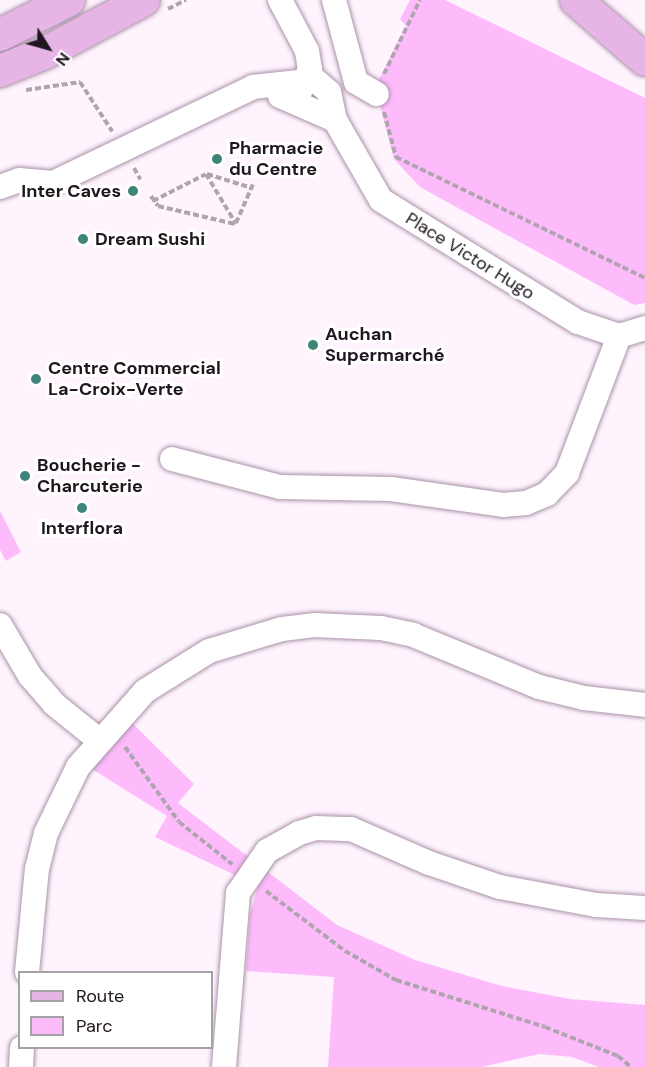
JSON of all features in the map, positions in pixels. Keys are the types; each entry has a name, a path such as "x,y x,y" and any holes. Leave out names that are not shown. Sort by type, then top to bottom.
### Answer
{"main road":[{"path":"0,35 69,0"},
{"path":"6,81 45,53 144,0"},
{"path":"576,0 645,60"},
{"path":"599,0 645,40"}],"street":[{"path":"280,0 307,51 310,69 295,102"},
{"path":"334,0 356,82 381,92"},
{"path":"0,187 19,180 53,183 253,87 305,80"},
{"name":"Place Victor Hugo","path":"305,80 324,85 336,112 335,120 381,200 578,322 619,336"},
{"path":"253,87 335,120"},
{"path":"172,459 280,487 391,489 503,505 526,503 547,494 567,472 619,336 645,327"},
{"path":"0,625 30,676 54,704 99,740"},
{"path":"27,971 32,902 46,833 78,767 99,740 145,691 193,660 247,637 314,625 351,625 413,635 539,687 584,698 645,705"},
{"path":"224,1067 234,909 246,876 267,851 283,840 316,828 333,827 369,835 429,863 500,886 596,905 645,908"},
{"path":"21,1067 22,1049"}],"path":[{"path":"420,0 381,92 396,157 645,278"},
{"path":"6,81 22,90 80,82 117,139"},
{"path":"206,174 236,224"},
{"path":"206,174 253,186 236,224 158,206 152,198 206,174"},
{"path":"124,745 179,822 246,876 369,967 442,997 555,1031 618,1056 631,1067"}],"green space":[{"path":"410,0 445,0 645,98 645,303 634,305 420,187 394,159 375,87 406,26 400,19"},
{"path":"0,511 21,552 6,561 0,550"},
{"path":"131,722 194,784 178,803 337,925 415,960 502,986 570,999 645,1005 645,1067 599,1067 572,1057 540,1054 481,1067 328,1067 334,977 246,971 250,914 258,886 155,837 167,816 92,769"}],"place":[{"name":"Pharmacie du Centre","path":"217,159"},
{"name":"Inter Caves","path":"133,191"},
{"name":"Dream Sushi","path":"83,239"},
{"name":"Auchan Supermarché","path":"313,345"},
{"name":"Centre Commercial La-Croix-Verte","path":"36,379"},
{"name":"Boucherie - Charcuterie","path":"25,476"},
{"name":"Interflora","path":"82,508"}]}
